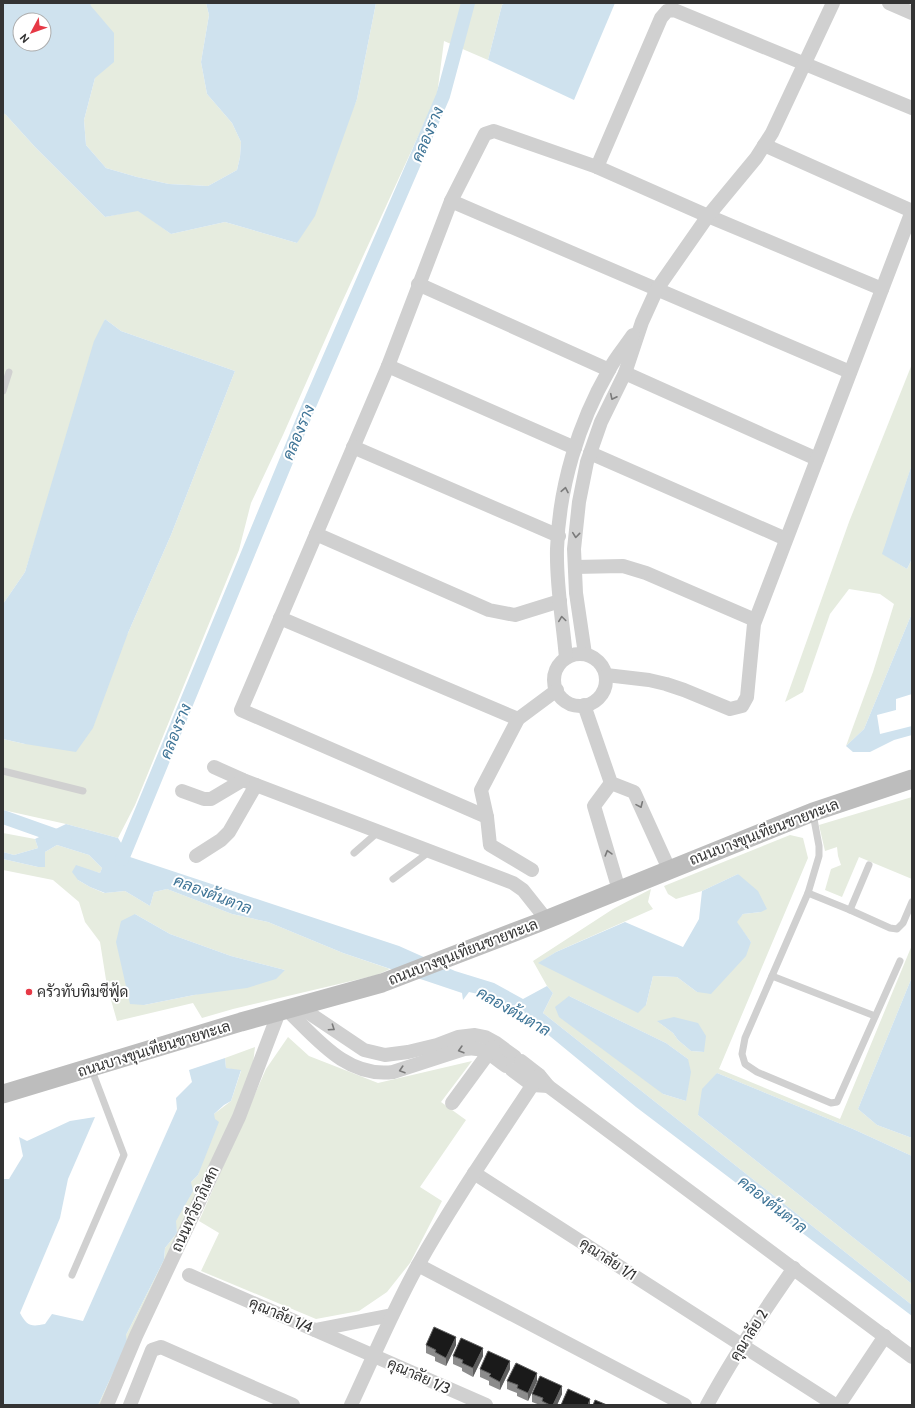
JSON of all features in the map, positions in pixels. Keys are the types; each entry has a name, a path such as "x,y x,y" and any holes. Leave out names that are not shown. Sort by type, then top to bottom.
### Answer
{"main road":[{"name":"ถนนบางขุนเทียนชายทะเล","path":"4,1090 90,1067 382,983 408,974 812,812 912,779"}],"street":[{"path":"585,654 576,593 574,549 579,502 590,453 601,422 625,373 642,322 657,289 708,216 756,158 772,133 833,3"},
{"path":"889,3 912,13"},
{"path":"597,167 661,18 668,7 912,108"},
{"path":"487,817 241,710 388,366 418,284 451,201 485,134 490,131 494,131 597,167 882,290"},
{"path":"606,675 649,680 666,684 730,709 742,706 747,697 755,620 912,211 764,145"},
{"path":"451,201 850,372"},
{"path":"418,284 609,370"},
{"path":"566,658 560,601 557,549 562,502 571,460 585,419 609,370 642,322"},
{"path":"388,366 575,448"},
{"path":"625,373 817,458"},
{"path":"353,447 559,536"},
{"path":"590,453 786,539"},
{"path":"316,534 489,610 515,615 560,601"},
{"path":"575,566 623,566 646,573 755,620"},
{"path":"280,618 518,719"},
{"path":"585,654 597,660 603,667 606,675 604,691 599,698 592,703 584,706 576,705 561,697 554,681 555,672 559,664 566,658 574,655 585,654"},
{"path":"532,870 490,845 487,817 481,790 518,719 557,690"},
{"path":"584,706 611,782 634,792 669,869"},
{"path":"214,767 378,832 513,883 523,890 546,919"},
{"path":"182,791 204,799 211,799 250,782"},
{"path":"196,856 221,840 229,832 250,782"},
{"path":"611,782 594,806 619,890"},
{"path":"289,1009 364,1050 385,1055 408,1052 437,1045 458,1037 475,1035 485,1037 492,1048 536,1080 562,1096 912,1357"},
{"path":"289,1009 330,1052 355,1067 371,1072 383,1074 394,1072 464,1049 476,1047 483,1050 492,1048"},
{"name":"ถนนทวีธาภิเศก","path":"107,1405 136,1336 289,1009"},
{"path":"452,1103 492,1048"},
{"path":"351,1405 392,1315 418,1265 450,1210 536,1080"},
{"name":"คุณาลัย 1/1","path":"474,1173 835,1405"},
{"path":"418,1265 685,1405"},
{"name":"คุณาลัย 2","path":"707,1405 766,1308 794,1268"},
{"name":"คุณาลัย 1/4","path":"189,1275 374,1356"},
{"path":"316,1330 392,1315"},
{"path":"839,1405 884,1336"},
{"path":"130,1405 152,1350 161,1347 293,1405"},
{"name":"คุณาลัย 1/3","path":"374,1356 486,1405"}],"lane":[{"path":"3,391 9,372"},
{"path":"3,771 83,791"},
{"path":"812,812 819,846 819,856 808,893 745,1038 742,1054 745,1064 757,1072 831,1103 837,1102 900,961"},
{"path":"354,853 378,832"},
{"path":"393,879 430,852"},
{"path":"850,910 869,865"},
{"path":"808,893 890,928 897,929 903,923 912,902"},
{"path":"772,976 875,1016"},
{"path":"475,1035 484,1032 500,1039 546,1074 562,1096"},
{"path":"72,1275 124,1155 90,1067"}],"shaded area":[{"path":"90,3 206,3 209,15 201,62 207,94 232,123 241,142 237,170 208,186 169,184 106,168 86,145 84,120 95,78"},
{"path":"376,3 505,3 502,5 488,60 444,41 437,95 251,503 239,550 135,805 118,838 66,824 3,810 3,739 25,744 128,633 171,535 235,371 121,331 105,319 25,572 3,604 3,113 105,217 138,210 171,234 225,222 297,243 357,99"},
{"path":"912,364 912,464 883,554 907,569 912,559 912,613 864,729 846,746 873,672 894,604 880,594 849,589 830,614 803,692 785,702 849,522"},
{"path":"912,797 912,879 859,857 842,897 825,890 831,869 841,865 837,847 825,851 819,825"},
{"path":"3,833 35,839 38,848 14,855 3,852"},
{"path":"790,835 803,838 808,858 719,1069 840,1119 912,945 912,977 858,1109 877,1125 912,1138 912,1156 853,1129 717,1073 698,1115 912,1284 912,1305 543,1013 553,993 547,986 533,961 613,909 651,889 648,902 653,909 556,952 539,963 646,1005 653,976 677,977 697,992 751,942 736,922 743,914 761,912 738,874 702,891 676,899 668,894 664,886","holes":["569,996 666,1043 688,1059 686,1101 663,1094","657,1021 704,1052 691,1051 678,1040 673,1033"]},
{"path":"57,845 89,855 102,868 100,873 89,870 78,880 104,893 125,891 150,906 154,892 167,889 232,914 268,922 343,953 390,969 377,975 233,1009 202,1018 193,1003 117,1021 107,986 100,942 85,922 79,902 53,880 3,870 3,859 38,867 45,852","holes":["135,914 170,934 231,956 285,970 194,995 144,1005"]},
{"path":"288,1037 309,1056 378,1083 472,1061 441,1102 466,1120 420,1187 442,1201 410,1263 387,1292 359,1311 316,1319 201,1271 219,1233 199,1221 266,1069"},
{"path":"255,1047 252,1072 105,1405 98,1405 111,1377 126,1335 164,1260 165,1248 177,1233 175,1221 191,1182 198,1175 214,1119 214,1114 231,1101 241,1071 226,1068 225,1058"}],"water":[{"path":"3,3 90,3 114,33 114,62 95,78 84,120 86,145 106,168 169,184 208,186 237,170 241,142 232,123 207,94 201,62 209,15 206,3 376,3 357,99 315,216 297,243 225,222 171,234 138,211 105,217 35,147 3,113"},
{"path":"505,3 615,3 574,100 488,60 502,5"},
{"path":"105,319 121,331 235,371 171,535 128,633 93,728 76,752 3,739 3,604 25,572 94,341"},
{"path":"912,464 912,559 907,569 882,554"},
{"path":"912,613 912,694 896,699 896,710 877,715 880,734 912,726 912,735 894,740 870,752 853,752 846,746 864,729"},
{"path":"66,824 118,838 130,857 399,946 455,971 494,983 523,999 547,986 553,993 543,1013 912,1305 912,1316 636,1107 540,1028 487,996 469,992 463,1000 462,993 343,953 268,922 232,914 167,889 154,892 150,906 125,891 105,893 78,880 72,872 76,865 100,873 102,868 89,855 57,845 45,852 45,867 38,867 3,859 3,852 14,855 38,848 35,839"},
{"path":"738,874 758,891 767,909 761,912 743,914 737,922 751,942 746,956 711,994 697,992 677,977 653,976 646,1005 638,1013 538,963 556,952 625,922 683,947 699,919 702,891"},
{"path":"135,914 170,934 231,956 285,970 276,979 247,988 194,995 144,1005 130,1004 116,942 121,921"},
{"path":"912,977 912,1138 877,1125 858,1109"},
{"path":"569,996 666,1043 688,1059 691,1072 686,1101 663,1094 559,1017 555,1007"},
{"path":"674,1017 698,1023 706,1036 704,1052 691,1051 678,1040 673,1033 657,1021"},
{"path":"225,1058 226,1068 241,1070 231,1101 214,1114 215,1119 219,1122 198,1175 191,1182 193,1191 176,1221 177,1233 165,1248 164,1260 126,1335 127,1343 98,1405 3,1405 3,1179 9,1179 23,1156 19,1137 27,1141 70,1121 95,1117 68,1179 60,1218 20,1313 27,1323 33,1325 45,1324 52,1314 83,1321 177,1109 176,1098 192,1082 189,1070"},
{"path":"717,1073 853,1129 912,1156 912,1284 698,1115 702,1089"}],"building":[{"path":"434,1327 456,1337 446,1358 435,1352 436,1350 426,1345"},
{"path":"461,1338 483,1348 473,1368 462,1363 463,1360 453,1356"},
{"path":"488,1351 510,1361 500,1382 489,1376 491,1374 480,1369"},
{"path":"516,1363 537,1373 528,1393 517,1388 518,1385 507,1381"},
{"path":"540,1376 562,1386 553,1405 542,1401 543,1398 532,1394"},
{"path":"568,1389 590,1399 588,1405 561,1405"},
{"path":"595,1400 607,1405 593,1405"}],"waterway":[{"name":"คลองราง","path":"122,859 308,408 443,96 468,3"},
{"name":"คลองต้นตาล","path":"3,817 65,839"}],"place":[{"name":"ครัวทับทิมซีฟู้ด","path":"29,992"}]}
